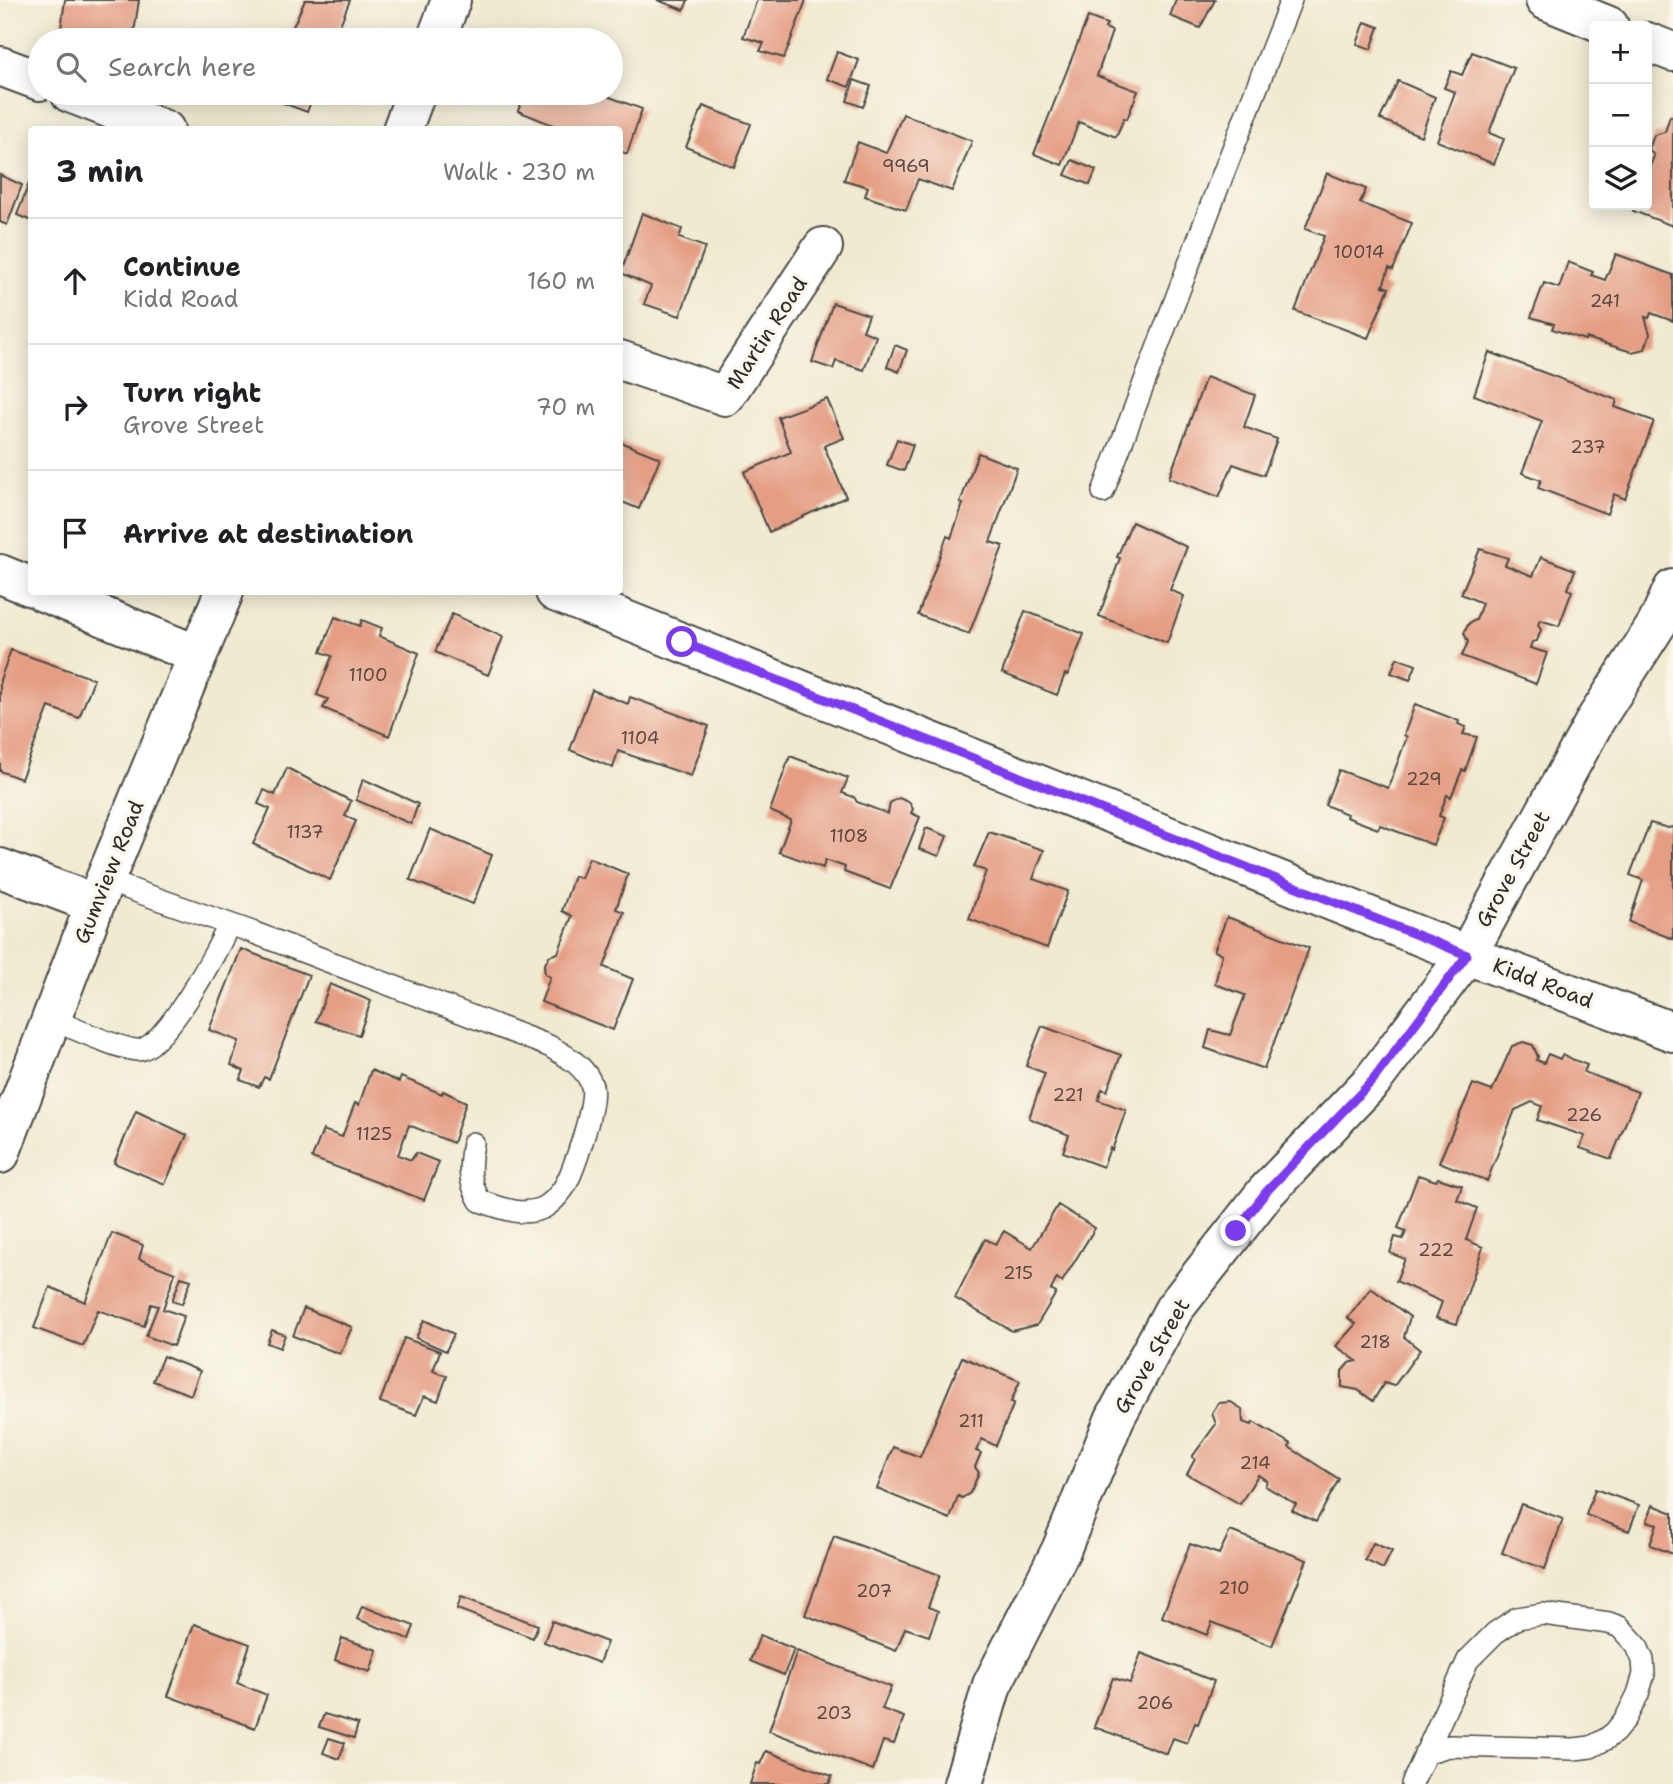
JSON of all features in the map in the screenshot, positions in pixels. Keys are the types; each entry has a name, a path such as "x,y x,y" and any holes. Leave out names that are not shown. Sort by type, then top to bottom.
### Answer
{"street":[{"path":"440,28 451,0"},
{"path":"1545,0 1597,21"},
{"path":"1652,43 1673,52"},
{"path":"0,66 28,76"},
{"path":"101,105 155,126"},
{"path":"404,126 411,105"},
{"name":"Martin Road","path":"623,361 725,396 823,247"},
{"path":"0,574 28,585"},
{"name":"Grove Street","path":"963,1784 992,1685 1061,1550 1115,1419 1174,1310 1266,1192 1373,1080 1467,955 1596,719 1657,624 1673,589"},
{"path":"50,595 198,655"},
{"name":"Gumview Road","path":"0,1154 100,892 223,595"},
{"name":"Kidd Road","path":"563,595 1467,955 1673,1032"},
{"path":"0,868 100,892"}],"lane":[{"path":"1103,492 1217,187 1291,0"},
{"path":"100,892 229,924 549,1046 571,1059 587,1074 594,1088 591,1114 564,1188 547,1206 530,1212 504,1209 480,1201 472,1186 470,1165 473,1143"},
{"path":"51,1019 125,1047 139,1050 153,1045 169,1026 214,956 229,924"},
{"path":"1412,1784 1425,1754 1468,1660 1495,1633 1517,1618 1543,1614 1609,1623 1620,1627 1637,1646 1643,1660 1644,1674 1638,1695 1615,1732 1591,1747 1574,1749 1449,1746 1425,1754"}],"building":[{"path":"65,0 139,0 135,28 61,28"},
{"path":"305,0 350,0 339,28 292,28"},
{"path":"657,0 688,0 684,10"},
{"path":"757,0 806,0 784,58 760,51 764,43 743,37"},
{"path":"1176,0 1215,0 1200,28 1170,16"},
{"path":"1088,17 1107,24 1105,28 1112,31 1097,76 1138,91 1127,119 1124,118 1116,137 1079,122 1062,165 1034,154"},
{"path":"1365,22 1379,27 1371,49 1357,44"},
{"path":"837,52 859,60 849,87 827,79"},
{"path":"1472,52 1514,68 1489,133 1504,139 1494,164 1437,141 1455,92 1444,88 1451,71 1462,75"},
{"path":"854,80 871,86 863,107 847,101"},
{"path":"1398,81 1435,97 1421,136 1380,119"},
{"path":"623,102 642,109 627,154 623,152 623,126 555,126 518,111 520,105 623,105"},
{"path":"288,105 310,105 307,112"},
{"path":"703,106 751,124 734,167 686,147"},
{"path":"903,114 972,141 952,191 918,179 906,210 865,196 868,187 844,180 858,142 886,153"},
{"path":"1670,116 1673,117 1673,226 1633,211 1652,210 1652,141 1654,135 1665,132"},
{"path":"1072,160 1096,170 1090,185 1065,175"},
{"path":"1327,173 1366,189 1360,203 1412,223 1393,270 1389,268 1383,286 1389,288 1368,338 1295,311 1324,236 1305,229"},
{"path":"0,175 22,185 7,225 0,222"},
{"path":"28,186 28,219 17,215"},
{"path":"642,213 682,229 679,238 705,247 680,316 644,304 651,286 623,274"},
{"path":"1616,254 1673,275 1673,321 1651,313 1649,318 1645,317 1650,334 1645,349 1632,352 1586,338 1585,340 1552,329 1554,324 1531,317 1544,283 1559,288 1568,262 1605,280"},
{"path":"833,303 869,315 863,331 876,336 864,370 836,361 833,369 812,362"},
{"path":"895,345 907,350 899,372 887,367"},
{"path":"1489,352 1617,400 1615,407 1654,421 1625,499 1614,494 1607,514 1538,488 1541,480 1522,473 1542,421 1474,395"},
{"path":"1206,377 1255,395 1244,427 1277,439 1264,475 1233,464 1219,497 1169,478"},
{"path":"827,399 844,438 824,446 846,497 769,532 744,472 791,452 778,417"},
{"path":"897,439 913,445 904,471 887,465"},
{"path":"623,443 660,458 639,509 623,502"},
{"path":"978,453 1017,468 990,542 1003,546 969,634 918,615 947,536 951,538"},
{"path":"1132,522 1187,547 1170,590 1184,596 1167,643 1099,616 1120,558 1117,557"},
{"path":"1480,549 1508,558 1505,565 1533,576 1541,557 1575,570 1568,589 1572,591 1559,626 1540,620 1538,625 1541,630 1537,641 1532,642 1530,648 1547,653 1536,684 1462,656 1468,642 1464,633 1469,623 1476,620 1482,603 1461,594"},
{"path":"1025,611 1084,634 1057,695 1002,673"},
{"path":"452,614 503,637 488,675 435,652"},
{"path":"335,617 360,626 362,620 382,628 379,636 419,653 389,736 323,708 328,699 317,695 332,656 321,652"},
{"path":"11,650 94,679 79,718 49,707 21,779 0,771 0,680"},
{"path":"1397,658 1416,665 1410,680 1391,673"},
{"path":"592,690 628,704 630,697 709,726 691,776 618,751 613,768 570,750"},
{"path":"1415,704 1459,721 1458,724 1466,727 1463,734 1477,737 1465,771 1462,770 1451,797 1447,795 1439,816 1444,818 1433,845 1380,825 1378,829 1346,817 1347,814 1325,805 1339,770 1388,788 1407,737 1404,735"},
{"path":"790,756 848,778 842,793 888,814 890,803 899,798 909,802 913,809 911,813 920,817 890,889 844,872 845,867 825,860 823,868 779,852 791,820 770,811"},
{"path":"287,768 351,801 345,816 356,821 330,880 253,844 270,809 258,804 264,790 275,795"},
{"path":"363,779 418,804 411,824 356,800"},
{"path":"1650,823 1673,827 1673,939 1629,922 1643,880 1630,875"},
{"path":"926,828 947,836 939,856 919,849"},
{"path":"430,829 492,855 473,904 410,880"},
{"path":"989,832 1044,850 1033,879 1068,891 1047,948 969,919 986,871 974,867"},
{"path":"589,858 628,874 616,909 624,912 604,967 633,979 613,1030 541,1002 550,977 545,974 544,966 549,956 558,953 572,916 562,911 574,876 581,878"},
{"path":"1227,917 1309,948 1264,1069 1205,1048 1210,1030 1230,1035 1245,995 1215,984 1222,954 1214,951"},
{"path":"241,949 309,975 269,1079 264,1077 259,1087 240,1080 244,1071 231,1065 239,1041 209,1030"},
{"path":"330,984 371,1001 359,1035 316,1021"},
{"path":"1042,1026 1121,1055 1107,1091 1102,1089 1098,1100 1126,1110 1103,1167 1063,1152 1069,1135 1029,1118 1045,1073 1026,1066"},
{"path":"1523,1042 1533,1045 1538,1057 1536,1060 1544,1063 1548,1054 1560,1059 1562,1055 1587,1065 1584,1072 1638,1092 1611,1159 1580,1148 1585,1136 1537,1120 1542,1106 1532,1102 1515,1110 1487,1181 1439,1162 1473,1084 1492,1091 1512,1046"},
{"path":"371,1070 399,1082 401,1077 442,1094 443,1091 466,1102 453,1143 409,1125 398,1155 411,1160 416,1153 439,1162 424,1200 312,1158 323,1130 342,1137 355,1103 359,1105"},
{"path":"136,1111 187,1135 165,1184 114,1163"},
{"path":"1418,1175 1462,1186 1457,1200 1477,1208 1466,1240 1483,1247 1457,1324 1436,1318 1442,1302 1396,1281 1405,1259 1390,1253 1395,1237 1403,1239 1406,1231 1398,1228"},
{"path":"1058,1205 1095,1228 1062,1282 1057,1278 1051,1290 1056,1293 1037,1325 1012,1331 955,1298 985,1239 996,1244 1004,1231 1032,1248"},
{"path":"112,1233 143,1245 139,1259 175,1273 163,1309 184,1316 173,1346 146,1336 158,1306 151,1304 144,1326 98,1310 83,1346 34,1328 50,1287 85,1302"},
{"path":"181,1277 191,1280 182,1304 172,1301"},
{"path":"1371,1288 1410,1317 1404,1337 1420,1350 1394,1386 1384,1383 1373,1401 1358,1390 1342,1387 1342,1371 1349,1363 1357,1361 1336,1346 1356,1324 1348,1318"},
{"path":"304,1308 352,1327 340,1354 293,1336"},
{"path":"424,1320 454,1334 446,1351 416,1338"},
{"path":"272,1330 285,1335 280,1348 267,1343"},
{"path":"404,1338 440,1351 433,1371 447,1376 438,1401 424,1396 416,1415 380,1402"},
{"path":"163,1356 200,1371 191,1395 153,1381"},
{"path":"962,1357 1020,1381 996,1446 982,1439 976,1451 981,1453 975,1467 979,1473 970,1493 962,1498 958,1496 950,1519 877,1489 893,1447 920,1457"},
{"path":"1231,1402 1242,1409 1243,1422 1252,1425 1253,1422 1291,1444 1289,1447 1339,1479 1316,1522 1292,1510 1296,1504 1265,1486 1267,1481 1258,1475 1240,1504 1187,1474 1195,1459 1192,1457 1216,1424 1212,1413 1218,1403"},
{"path":"1595,1489 1639,1505 1629,1531 1586,1515"},
{"path":"1521,1504 1563,1519 1545,1569 1502,1553"},
{"path":"1653,1505 1673,1513 1673,1554 1650,1545 1657,1524 1647,1521"},
{"path":"1230,1531 1307,1560 1272,1646 1212,1622 1207,1635 1162,1617 1190,1544 1219,1554"},
{"path":"834,1536 940,1575 928,1607 938,1611 929,1636 905,1628 896,1651 805,1615"},
{"path":"1373,1543 1392,1551 1383,1569 1365,1560"},
{"path":"461,1597 538,1625 533,1638 457,1609"},
{"path":"362,1606 414,1626 409,1639 357,1619"},
{"path":"552,1621 607,1642 599,1663 544,1642"},
{"path":"194,1624 250,1644 237,1683 267,1695 255,1728 168,1696"},
{"path":"760,1635 794,1649 784,1675 750,1661"},
{"path":"342,1638 377,1650 370,1672 335,1660"},
{"path":"797,1651 891,1687 882,1709 904,1717 894,1744 883,1741 873,1770 769,1731"},
{"path":"1141,1653 1214,1681 1198,1724 1195,1723 1187,1743 1173,1738 1167,1754 1094,1727 1113,1678 1130,1683"},
{"path":"324,1714 358,1724 354,1738 319,1727"},
{"path":"329,1738 345,1743 339,1759 323,1753"},
{"path":"766,1751 832,1776 829,1784 750,1784 757,1763 760,1764"}],"route":[{"path":"682,642 1467,955 1373,1080 1266,1192 1236,1231"}]}
